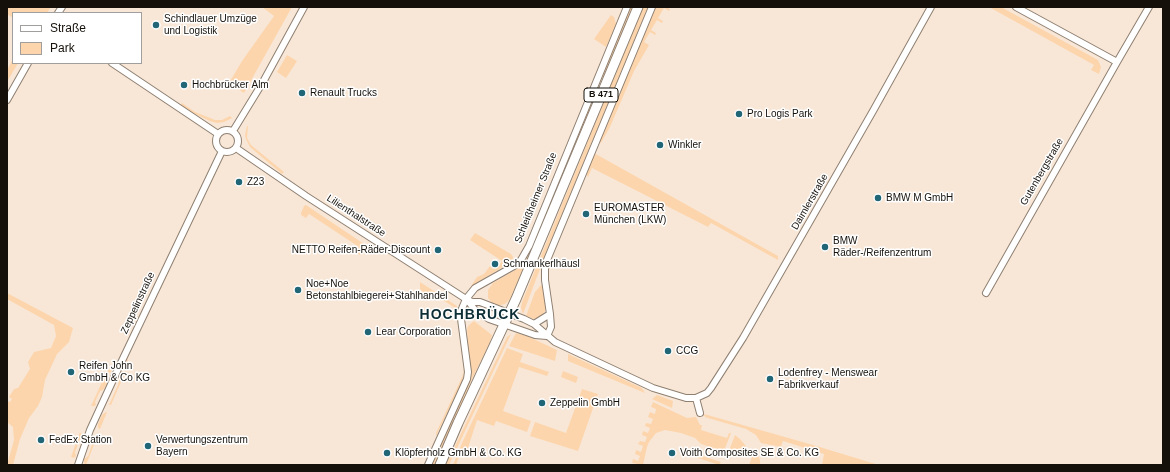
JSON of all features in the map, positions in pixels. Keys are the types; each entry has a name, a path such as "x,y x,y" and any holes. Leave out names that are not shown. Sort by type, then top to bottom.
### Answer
{"main road":[{"name":"Schleißheimer Straße","path":"440,465 509,314 565,184 638,7"}],"street":[{"path":"233,131 263,82 304,7"},
{"name":"Schleißheimer Straße","path":"466,299 475,288 514,266 521,260 529,246 627,7"},
{"path":"547,336 552,327 545,280 547,260 652,7"},
{"name":"Daimlerstraße","path":"696,398 707,393 711,388 743,338 931,7"},
{"path":"1016,7 1117,62"},
{"name":"Gutenbergstraße","path":"986,293 1149,7"},
{"path":"7,100 27,64"},
{"path":"113,64 218,134"},
{"path":"226,130 233,131 236,134 238,141 236,148 231,152 220,150 216,144 218,134 226,130"},
{"name":"Lilienthalstraße","path":"236,148 306,196 466,299 472,302 480,302 509,314"},
{"name":"Zeppelinstraße","path":"78,465 90,430 222,151"},
{"path":"428,465 467,379 468,372 461,319 462,310 466,299"},
{"name":"Lilienthalstraße","path":"466,299 480,314 504,325"},
{"path":"534,324 550,313"},
{"path":"509,314 534,324 560,345 654,388 686,398 696,398 700,413"},
{"path":"504,325 535,335 547,336"}],"green space":[{"path":"7,7 51,7 48,12 12,12 12,17 7,14"},
{"path":"262,7 292,7 244,93 229,83 242,61 274,16"},
{"path":"631,7 635,7 604,78 602,75"},
{"path":"643,7 648,7 549,245 523,314 521,308 522,302"},
{"path":"656,7 666,7 670,9 669,11 664,8 658,18 663,21 662,23 657,20 651,30 656,33 655,35 650,32 644,42 649,45 634,71 610,127 601,143 599,142"},
{"path":"989,7 1001,7 1098,60 1101,67 1099,74 1091,70 1094,65"},
{"path":"611,15 614,17 616,24 606,47 594,39"},
{"path":"287,55 297,61 286,78 277,72"},
{"path":"12,61 12,64 17,64 7,82 7,70"},
{"path":"182,103 195,112 215,120 222,120 230,116 232,118 224,122 217,123 210,121 184,109 180,106"},
{"path":"592,107 510,299 505,304 494,305 488,298 488,290 493,283 517,269 526,259 588,109"},
{"path":"247,126 247,138 251,145 284,172 282,174 250,147 245,135"},
{"path":"594,153 778,256 778,260 711,223 708,227 592,168 588,177 586,174"},
{"path":"306,205 367,246 368,248 364,254 360,255 356,252 359,247 309,214 306,218 301,215 304,206"},
{"path":"475,233 511,254 513,257 512,261 508,264 471,286 477,277 484,274 490,266 493,269 496,266 498,267 502,261 470,240"},
{"path":"420,282 457,306 463,365 457,317 452,312 455,308 431,292 428,296 420,289"},
{"path":"542,285 546,305 545,311 539,317 533,319 526,316 535,292"},
{"path":"7,293 73,328 69,342 57,354 45,380 42,397 38,406 29,418 20,439 13,465 7,465 14,440 13,427 7,422 7,401 10,402 12,399 9,397 14,389 18,388 30,369 28,362 34,352 51,348 56,336 54,325 7,299"},
{"path":"474,321 492,335 490,342 472,379 436,465 431,465 469,381 470,370 467,330 468,326"},
{"path":"516,333 527,336 557,350 555,361 509,346"},
{"path":"511,334 449,465 446,465 507,337"},
{"path":"507,348 523,354 520,362 549,372 547,376 519,367 503,411 531,421 527,432 496,421 494,426 477,420 466,454 461,451 456,465 453,465 462,443"},
{"path":"568,354 642,388 645,393 568,361"},
{"path":"128,358 127,368 111,405 109,405 119,380 126,369 125,365"},
{"path":"108,369 112,371 109,373 105,381 107,384 103,390 100,391 95,402 95,406 91,406"},
{"path":"464,369 462,382 436,436 436,433 462,377"},
{"path":"563,371 578,377 576,383 561,377"},
{"path":"582,389 598,394 578,451 530,436 535,422 566,433"},
{"path":"657,395 673,401 672,408 652,399"},
{"path":"653,402 687,418 696,417 700,425 702,425 701,430 727,438 729,433 731,433 724,451 701,444 695,438 681,433 665,430 656,433 649,442 643,465 632,463 633,459 638,461 640,456 635,454 636,450 641,452 643,446 638,444 640,441 645,442 647,437 642,435 643,431 648,433 650,428 645,426 646,423 651,424 653,419 648,417 650,412 655,414 656,409 651,407"},
{"path":"106,412 100,429 98,428 98,424 102,415"},
{"path":"704,414 879,465 822,465 824,454 783,441 781,447 761,443 756,435 746,429 705,417"},
{"path":"80,432 83,437 80,439 75,452 76,456 74,458 71,457"},
{"path":"735,435 745,445 747,452 744,456 737,457 728,453"},
{"path":"97,437 86,465 84,463 84,459 88,456 92,445 91,441"},
{"path":"756,451 761,465 749,465 754,452"},
{"path":"693,453 721,462 719,465 692,456"}],"place":[{"name":"Schindlauer Umzüge und Logistik","path":"156,25"},
{"name":"Hochbrücker Alm","path":"184,85"},
{"name":"Renault Trucks","path":"302,93"},
{"name":"Pro Logis Park","path":"739,114"},
{"name":"Winkler","path":"660,145"},
{"name":"Z23","path":"239,182"},
{"name":"BMW M GmbH","path":"878,198"},
{"name":"EUROMASTER München (LKW)","path":"586,214"},
{"name":"BMW Räder-/Reifenzentrum","path":"825,247"},
{"name":"NETTO Reifen-Räder-Discount","path":"438,250"},
{"name":"Schmankerlhäusl","path":"495,264"},
{"name":"Noe+Noe Betonstahlbiegerei+Stahlhandel","path":"298,290"},
{"name":"Lear Corporation","path":"368,332"},
{"name":"CCG","path":"668,351"},
{"name":"Reifen John GmbH & Co KG","path":"71,372"},
{"name":"Lodenfrey - Menswear Fabrikverkauf","path":"770,379"},
{"name":"Zeppelin GmbH","path":"542,403"},
{"name":"FedEx Station","path":"41,440"},
{"name":"Verwertungszentrum Bayern","path":"148,446"},
{"name":"Klöpferholz GmbH & Co. KG","path":"387,453"},
{"name":"Voith Composites SE & Co. KG","path":"672,453"}],"district":[{"name":"HOCHBRÜCK","path":"470,315"}]}
